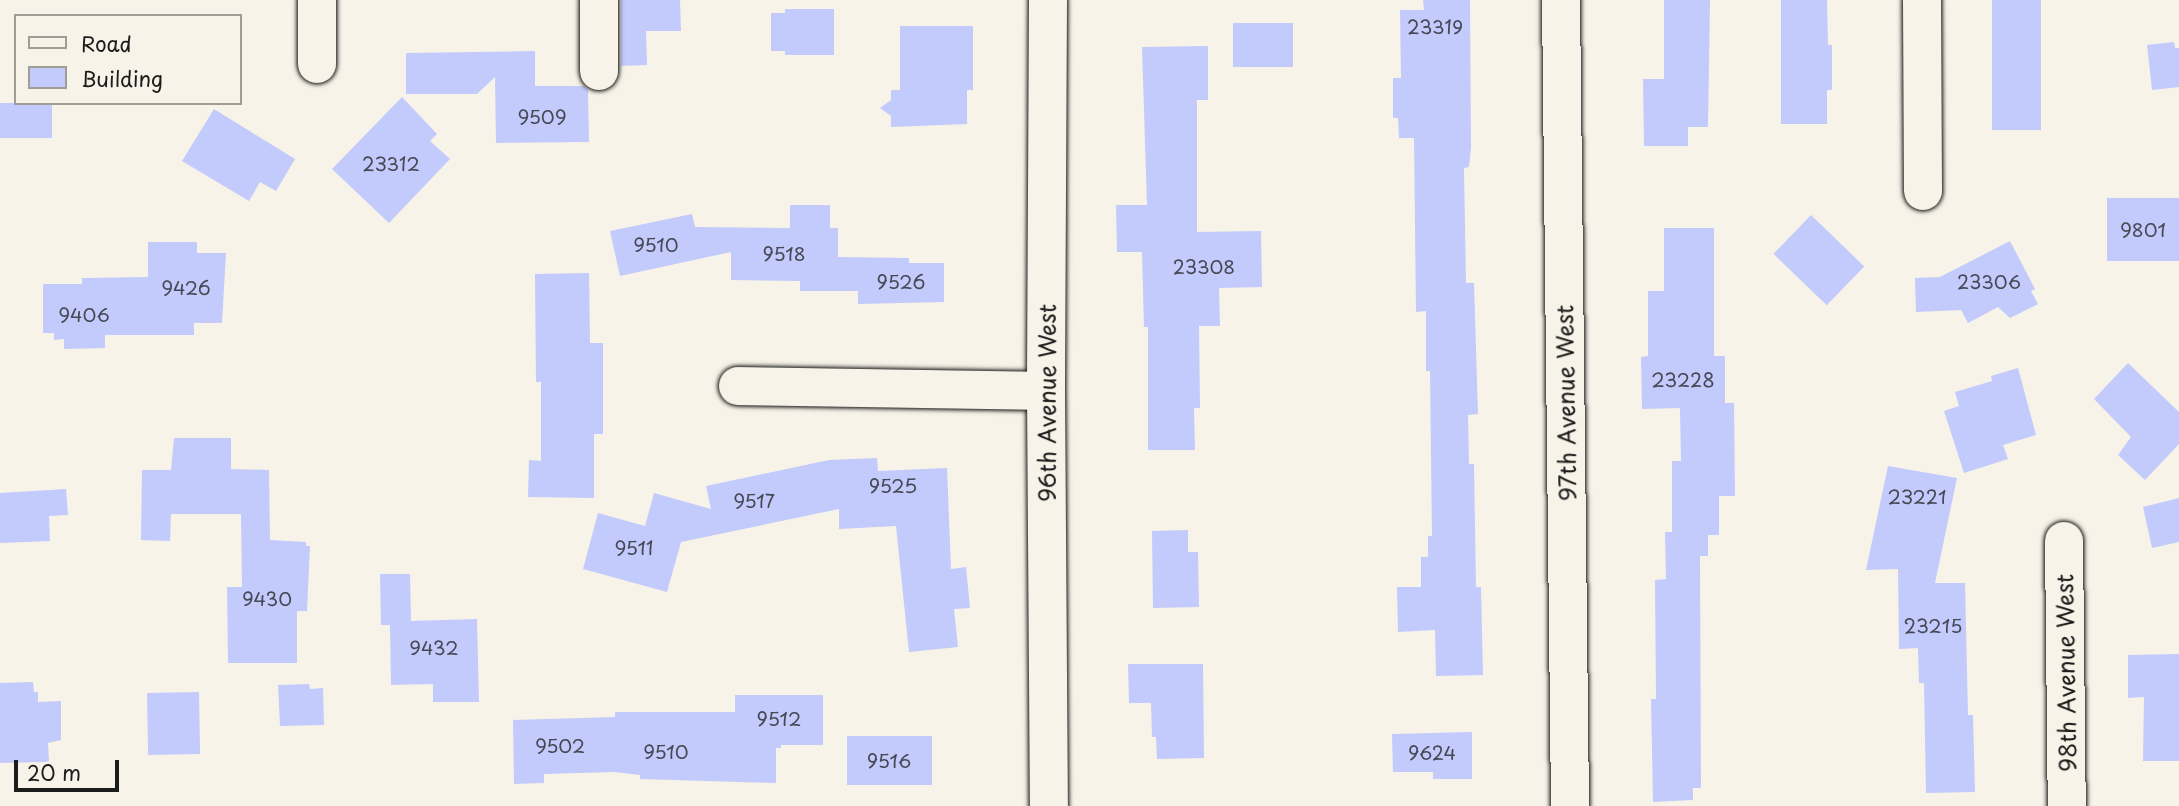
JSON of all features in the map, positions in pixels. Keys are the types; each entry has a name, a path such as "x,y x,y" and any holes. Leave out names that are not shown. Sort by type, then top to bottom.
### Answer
{"street":[{"path":"317,0 317,64"},
{"path":"599,0 599,71"},
{"name":"96th Avenue West","path":"1048,0 1046,390 1049,806"},
{"name":"97th Avenue West","path":"1561,0 1570,806"},
{"path":"1922,0 1923,191"},
{"path":"738,386 1046,390"},
{"name":"98th Avenue West","path":"2064,541 2067,806"}],"building":[{"path":"621,0 680,0 681,31 646,31 647,65 621,66"},
{"path":"1423,0 1470,0 1471,148 1469,167 1464,168 1466,283 1474,283 1478,414 1468,415 1469,464 1474,464 1476,587 1481,587 1483,675 1436,676 1435,630 1398,632 1397,587 1421,587 1421,557 1428,557 1428,536 1432,536 1430,371 1426,371 1426,311 1416,312 1414,138 1399,138 1398,118 1393,118 1393,78 1401,78 1400,10 1424,10"},
{"path":"1664,0 1710,0 1708,127 1688,127 1688,146 1644,146 1643,79 1664,79"},
{"path":"1781,0 1827,0 1828,45 1832,45 1832,90 1827,90 1827,124 1781,124"},
{"path":"1992,0 2041,0 2041,130 1992,130"},
{"path":"785,9 834,9 834,55 785,55 785,51 771,51 771,13 785,13"},
{"path":"1233,23 1293,23 1293,67 1233,67"},
{"path":"900,26 973,26 973,90 967,90 967,124 891,127 891,116 880,108 891,100 891,90 900,90"},
{"path":"2174,42 2175,48 2179,48 2179,87 2152,90 2147,45"},
{"path":"1208,46 1208,100 1197,100 1197,232 1261,231 1262,287 1219,288 1220,326 1199,326 1200,408 1194,408 1195,450 1148,450 1148,327 1144,327 1142,252 1117,252 1116,205 1147,205 1142,47"},
{"path":"535,51 535,86 584,86 588,90 589,142 496,143 495,77 477,94 406,94 406,53"},
{"path":"402,97 437,134 430,141 450,159 389,223 332,169"},
{"path":"0,103 52,105 52,138 0,138"},
{"path":"214,109 295,159 276,191 260,182 249,201 182,161"},
{"path":"2107,198 2179,198 2179,261 2107,261"},
{"path":"790,205 830,205 830,228 838,228 838,257 909,258 909,263 944,263 944,302 858,304 858,291 800,291 800,281 731,280 731,252 620,276 610,231 692,214 695,227 790,228"},
{"path":"1811,215 1864,266 1827,305 1773,254"},
{"path":"1664,228 1714,228 1714,356 1725,356 1725,403 1734,403 1735,496 1719,496 1719,535 1708,535 1708,556 1700,556 1701,788 1693,788 1693,800 1653,802 1651,699 1656,699 1655,580 1666,579 1665,532 1672,532 1672,461 1681,461 1680,408 1642,409 1641,357 1648,356 1648,291 1664,291"},
{"path":"2010,241 2035,289 2031,291 2038,304 2010,318 1998,307 1968,323 1961,310 1916,312 1915,278 1940,277"},
{"path":"148,242 197,242 197,253 226,253 222,323 194,323 194,335 105,335 105,348 64,349 64,339 54,340 54,333 43,333 43,284 82,284 82,278 148,277"},
{"path":"589,273 590,343 603,343 603,434 594,434 594,498 528,497 529,460 541,461 541,382 536,382 535,274"},
{"path":"2128,363 2179,412 2179,444 2145,480 2118,455 2131,437 2094,399"},
{"path":"2018,368 2036,435 2003,445 2008,459 1964,473 1944,411 1959,406 1955,392 1992,381 1991,376"},
{"path":"174,438 231,438 231,469 269,470 270,540 306,542 306,546 310,546 307,611 297,611 297,663 228,663 227,587 242,587 241,514 171,514 170,541 141,540 142,470 171,470"},
{"path":"877,458 878,471 947,468 951,569 966,567 970,608 954,609 958,647 909,652 896,526 839,529 839,509 681,542 667,592 583,569 598,513 645,526 654,493 711,509 706,486 829,460"},
{"path":"1888,466 1957,478 1935,583 1965,583 1968,715 1973,715 1975,792 1926,793 1924,683 1919,683 1918,648 1899,649 1898,569 1866,570"},
{"path":"66,489 68,515 49,516 50,541 0,543 0,493"},
{"path":"2179,498 2179,542 2152,548 2143,507"},
{"path":"1188,530 1188,552 1198,552 1199,607 1153,608 1152,531"},
{"path":"380,574 410,574 411,621 477,619 479,702 433,702 433,684 391,685 390,625 381,625"},
{"path":"2179,654 2179,761 2143,761 2144,697 2128,698 2128,655"},
{"path":"1128,664 1203,664 1204,758 1157,759 1156,737 1152,737 1151,703 1129,703"},
{"path":"33,682 34,692 38,692 38,702 61,701 61,740 48,743 49,762 0,763 0,683"},
{"path":"309,684 310,689 323,688 324,725 280,726 278,685"},
{"path":"199,692 200,754 148,755 147,693"},
{"path":"735,695 823,695 823,745 781,745 781,748 776,748 776,783 640,779 640,775 614,772 544,774 544,783 514,784 513,720 615,717 615,712 735,712"},
{"path":"1472,732 1472,779 1433,779 1433,772 1393,772 1392,734"},
{"path":"847,736 932,736 932,785 847,785"}]}
